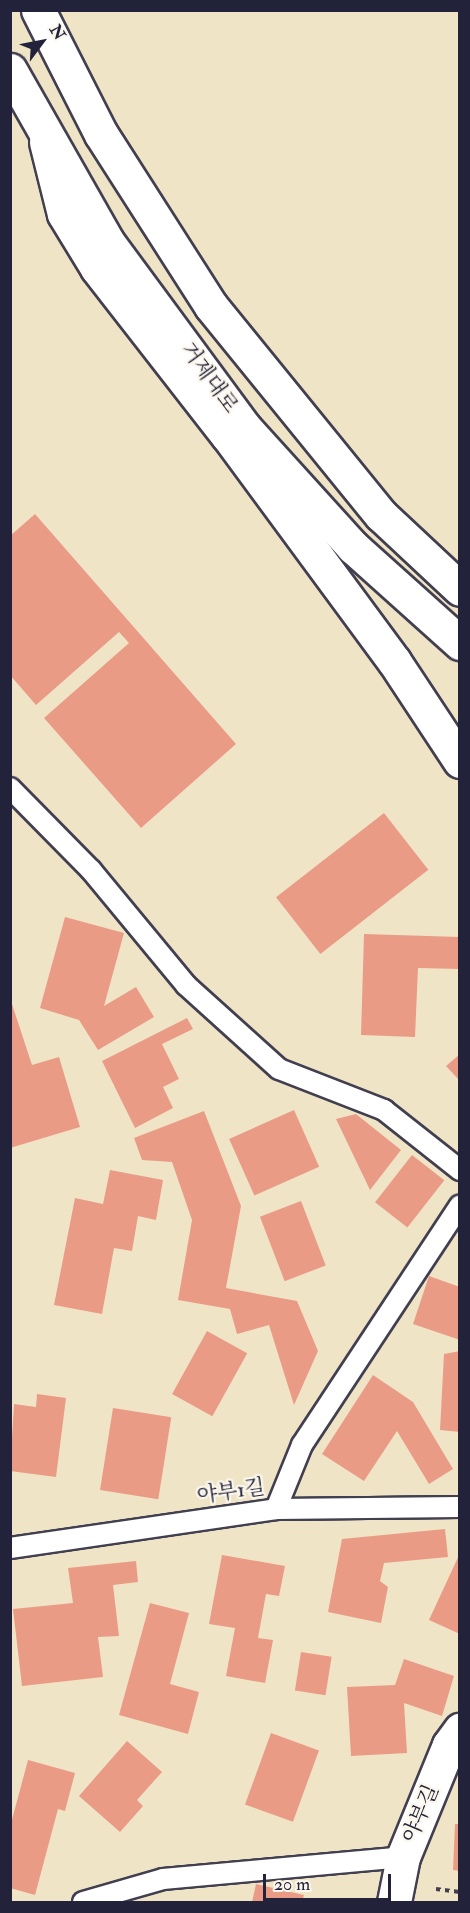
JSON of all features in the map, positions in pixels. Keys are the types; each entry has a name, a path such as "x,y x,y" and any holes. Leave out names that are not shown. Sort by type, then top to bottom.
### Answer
{"main road":[{"path":"38,10 101,134 211,306 381,515 459,589"},
{"name":"거제대로","path":"10,70 107,241 245,428 353,547 459,643"},
{"path":"40,123 64,214 97,268 268,489 394,661 459,761"},
{"name":"야부길","path":"394,1902 403,1857 449,1745 459,1730"}],"lane":[{"path":"10,788 91,870 186,985 279,1070 384,1110 459,1170"},
{"path":"276,1509 302,1445 459,1205"},
{"name":"야부1길","path":"10,1548 276,1509 459,1507"},
{"path":"83,1902 163,1879 403,1857"}],"building":[{"path":"35,514 236,744 141,828 44,718 129,643 119,632 36,705 10,675 10,536"},
{"path":"384,813 428,870 320,954 276,897"},
{"path":"65,917 124,933 104,1006 136,987 154,1017 98,1050 79,1020 40,1008"},
{"path":"364,934 460,937 460,969 418,968 415,1037 361,1035"},
{"path":"10,998 32,1065 59,1057 80,1127 10,1148"},
{"path":"187,1018 193,1029 162,1044 179,1079 163,1087 173,1108 135,1128 102,1061"},
{"path":"460,1054 460,1081 446,1066"},
{"path":"294,1110 319,1167 254,1196 229,1139"},
{"path":"204,1111 241,1206 226,1288 297,1301 318,1351 294,1405 269,1325 237,1334 230,1309 178,1300 192,1220 172,1162 142,1160 134,1138"},
{"path":"356,1114 401,1150 370,1190 336,1119"},
{"path":"412,1155 444,1180 407,1228 375,1202"},
{"path":"110,1170 163,1180 156,1220 138,1216 132,1251 114,1248 102,1314 54,1305 75,1198 103,1204"},
{"path":"301,1201 326,1265 285,1281 260,1217"},
{"path":"429,1276 460,1287 460,1340 413,1324"},
{"path":"207,1331 247,1353 212,1416 172,1394"},
{"path":"460,1351 460,1432 440,1430 444,1354"},
{"path":"373,1375 413,1402 453,1469 429,1484 397,1431 364,1481 322,1454"},
{"path":"37,1394 66,1398 56,1477 10,1471 14,1404 36,1407"},
{"path":"113,1408 171,1417 158,1499 100,1490"},
{"path":"445,1529 448,1557 384,1563 380,1581 388,1587 381,1623 328,1612 342,1539"},
{"path":"460,1553 460,1634 429,1620"},
{"path":"222,1555 285,1566 279,1596 266,1594 258,1638 273,1640 265,1683 226,1676 235,1628 209,1624"},
{"path":"136,1561 138,1582 113,1585 119,1636 98,1637 103,1677 22,1686 13,1609 73,1603 68,1568"},
{"path":"150,1603 189,1613 170,1684 199,1692 188,1734 119,1715"},
{"path":"301,1652 332,1657 326,1695 295,1691"},
{"path":"404,1659 454,1676 442,1716 404,1703 407,1753 351,1756 347,1687 395,1685"},
{"path":"271,1733 319,1750 293,1822 245,1804"},
{"path":"127,1741 162,1772 137,1800 143,1806 120,1832 79,1796"},
{"path":"28,1760 75,1773 65,1811 58,1809 35,1895 10,1888 10,1827"},
{"path":"455,1824 460,1824 460,1871 453,1870"},
{"path":"256,1884 304,1895 302,1902 252,1902"}]}
